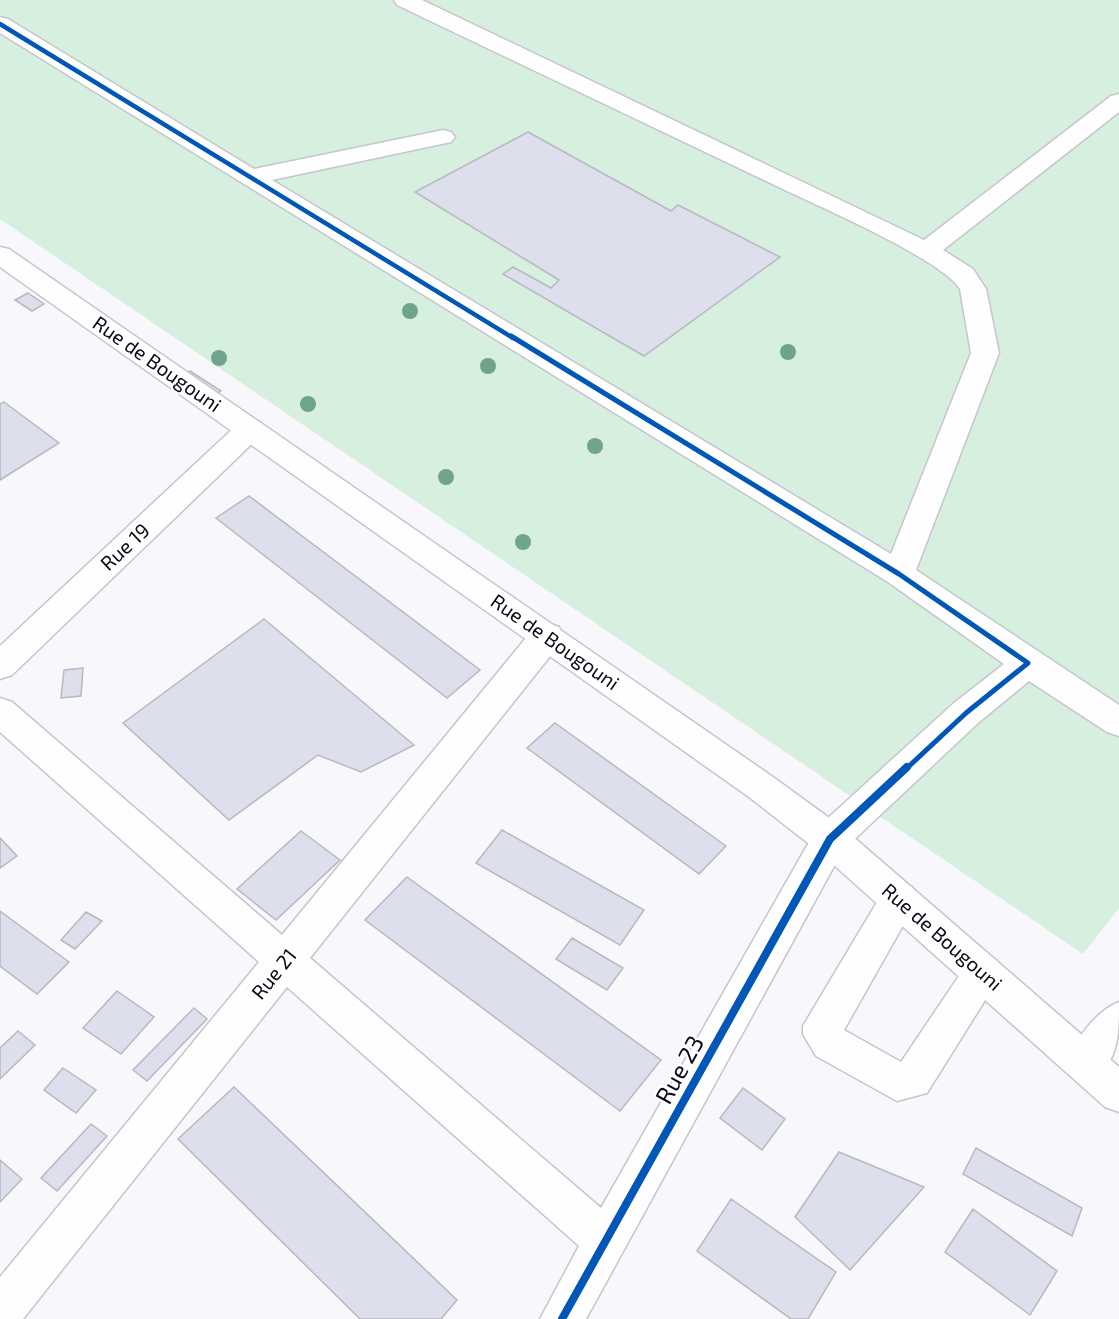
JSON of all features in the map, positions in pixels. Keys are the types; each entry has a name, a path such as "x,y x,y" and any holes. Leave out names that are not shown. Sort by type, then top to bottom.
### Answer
{"street":[{"path":"405,0 926,251 964,275 973,289 985,353 899,574"},
{"path":"0,24 899,574 1028,663 1119,722"},
{"path":"926,251 1119,101"},
{"path":"249,177 443,137"},
{"name":"Rue de Bougouni","path":"0,255 761,787 830,839 1119,1092"},
{"name":"Rue 19","path":"0,666 250,429"},
{"name":"Rue 21","path":"0,1312 547,636"},
{"name":"Rue 23","path":"562,1319 830,839 966,713 1028,663"},
{"path":"0,712 286,959 606,1241"},
{"path":"899,899 823,1026 823,1034 831,1043 897,1082 913,1079 983,973"},
{"path":"1086,1062 1119,1020"}],"green space":[{"path":"0,0 1119,0 1119,908 1083,954 0,219"}],"building":[{"path":"528,132 671,211 678,205 780,257 644,356 503,274 513,267 551,288 559,280 415,192"},
{"path":"28,293 44,304 32,311 15,300"},
{"path":"190,371 221,391 215,395 184,375"},
{"path":"4,402 59,443 0,480 0,404"},
{"path":"249,496 480,670 447,698 216,518"},
{"path":"264,619 414,745 361,772 318,755 229,820 123,723"},
{"path":"83,668 81,696 61,698 64,670"},
{"path":"555,723 726,846 699,874 527,748"},
{"path":"502,830 644,910 620,945 476,863"},
{"path":"301,831 340,860 276,920 237,889"},
{"path":"0,838 17,856 0,868"},
{"path":"407,877 661,1060 620,1111 365,920"},
{"path":"0,911 69,962 37,994 0,966"},
{"path":"86,912 102,921 75,949 61,940"},
{"path":"572,938 623,968 607,990 556,959"},
{"path":"117,991 154,1017 121,1054 83,1028"},
{"path":"194,1008 207,1019 147,1081 133,1070"},
{"path":"18,1031 35,1045 0,1079 0,1048"},
{"path":"63,1068 96,1090 76,1113 44,1090"},
{"path":"234,1087 457,1300 441,1319 360,1319 178,1139"},
{"path":"743,1088 785,1119 762,1150 720,1118"},
{"path":"91,1124 107,1136 57,1191 41,1178"},
{"path":"976,1148 1082,1208 1072,1236 963,1174"},
{"path":"839,1152 924,1187 850,1270 795,1217"},
{"path":"0,1160 22,1179 0,1202"},
{"path":"731,1199 836,1272 808,1319 791,1319 697,1251"},
{"path":"973,1209 1057,1271 1030,1315 945,1252"}],"cycle path":[{"path":"0,24 899,574 1028,663 966,713 830,839 562,1319"}]}
